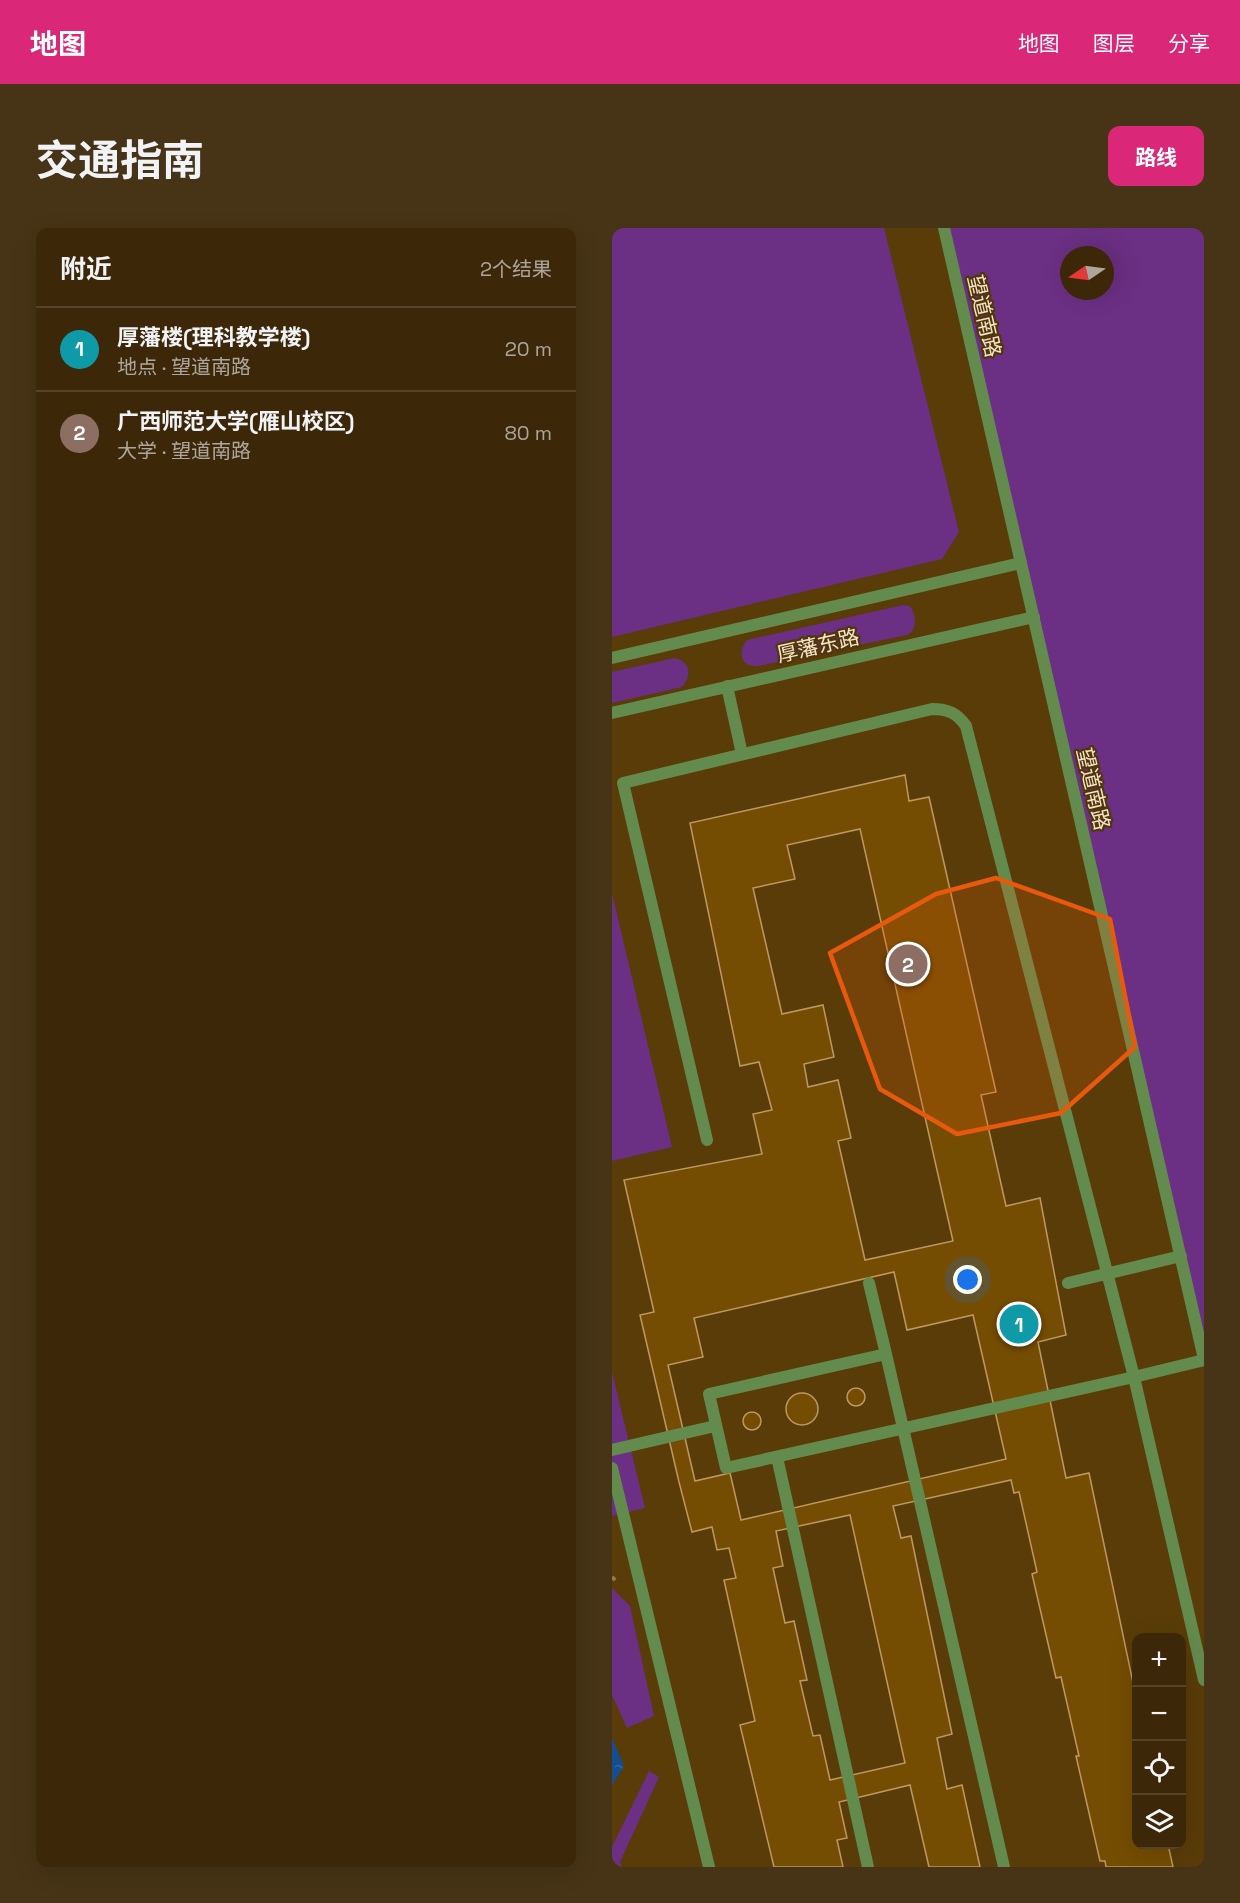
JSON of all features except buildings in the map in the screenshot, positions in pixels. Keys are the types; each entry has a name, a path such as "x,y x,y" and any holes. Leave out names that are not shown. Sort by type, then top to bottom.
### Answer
{"street":[{"name":"望道南路","path":"944,228 1204,1360"},
{"name":"厚藩东路","path":"612,658 1021,563"},
{"name":"厚藩东路","path":"612,713 1034,617"},
{"path":"727,687 742,754"},
{"path":"707,1140 623,783 932,709 948,710 959,717 966,726 1134,1377 1204,1680"},
{"path":"1068,1283 1180,1256"},
{"path":"869,1283 1004,1867"},
{"path":"886,1354 709,1394 726,1468 1204,1360"},
{"path":"612,1450 715,1426"},
{"path":"777,1457 868,1867"},
{"path":"612,1468 709,1867"}],"highlighted area":[{"path":"996,878 1110,919 1135,1047 1061,1113 957,1134 880,1089 830,953 936,894"}],"shaded area":[{"path":"612,228 1204,228 1204,1867 612,1867"},
{"path":"612,228 884,228 959,532 942,559 612,637"},
{"path":"944,228 1204,228 1204,1359"},
{"path":"903,605 910,606 915,618 913,629 907,635 758,666 744,662 742,658 742,649 747,640"},
{"path":"674,658 687,665 687,678 682,687 612,703 612,672"},
{"path":"612,893 672,1147 612,1161"},
{"path":"612,1372 645,1508 612,1516"},
{"path":"802,1393 814,1397 818,1409 814,1421 802,1425 790,1421 786,1409 790,1397"},
{"path":"612,1588 630,1606 654,1716 627,1728 612,1695"},
{"path":"649,1771 659,1777 620,1862 622,1867 612,1867 612,1847"}],"water":[{"path":"612,1738 624,1766 612,1785"}],"place":[{"name":"广西师范大学(雁山校区)","path":"908,964"},
{"name":"厚藩楼(理科教学楼)","path":"1019,1324"}]}
